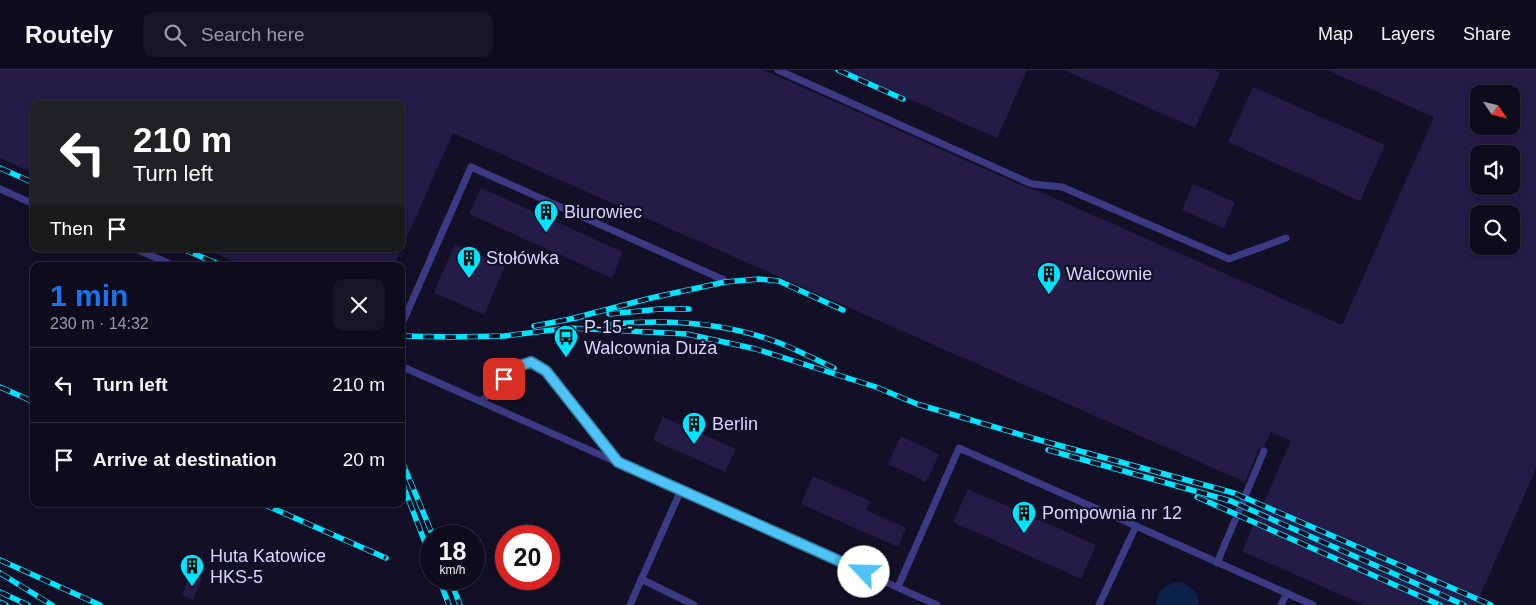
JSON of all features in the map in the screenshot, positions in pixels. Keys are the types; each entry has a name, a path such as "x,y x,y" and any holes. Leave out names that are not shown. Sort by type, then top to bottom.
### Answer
{"lane":[{"path":"778,70 1032,184 1062,187 1229,259 1286,238"},
{"path":"405,317 471,167 724,280"},
{"path":"0,189 30,202"},
{"path":"143,252 167,262"},
{"path":"482,401 514,368 531,362 546,371 618,462"},
{"path":"405,368 937,605"},
{"path":"898,587 958,448 1313,605"},
{"path":"1217,563 1264,451"},
{"path":"630,605 681,490"},
{"path":"1099,605 1136,526"},
{"path":"642,579 694,605"},
{"path":"1281,605 1287,593"}],"water":[{"path":"1179,582 1193,590 1199,605 1156,605 1160,592 1166,586"}],"building":[{"name":"Walcownie","path":"0,70 764,70 1030,189 1342,325 1434,117 1327,70 1536,70 1536,469 1476,605 1364,605 1242,551 1291,441 1271,432 1264,446 1259,449 1245,482 453,133 405,241 405,100 30,100 30,171 0,158"},
{"path":"843,70 1027,70 997,138"},
{"path":"1064,70 1214,70 1220,73 1195,128"},
{"path":"1253,87 1385,145 1360,201 1228,142"},
{"path":"1193,184 1235,202 1224,228 1182,210"},
{"name":"Biurowiec","path":"481,188 623,252 612,278 469,214"},
{"name":"Stołówka","path":"455,244 505,266 484,314 434,293"},
{"name":"Walcownie","path":"212,252 400,252 396,262 236,262"},
{"name":"Berlin","path":"663,417 736,449 725,472 653,440"},
{"path":"901,436 939,454 926,482 888,464"},
{"path":"813,476 870,501 866,510 906,528 898,547 801,504"},
{"name":"Pompownia nr 12","path":"968,489 1096,545 1081,579 953,522"},
{"name":"Huta Katowice HKS-5","path":"190,575 202,579 193,600 182,595"}],"railway":[{"path":"838,70 903,99"},
{"path":"0,168 30,181"},
{"path":"190,252 214,262"},
{"path":"574,318 651,298 725,282 759,279 779,281 843,310"},
{"path":"609,314 660,309 689,309"},
{"path":"534,326 581,317"},
{"path":"612,324 674,322 714,326 754,335 782,344 834,368"},
{"path":"405,336 504,336 569,328 687,334 756,349 876,387 917,404 1032,438 1234,493 1491,605"},
{"path":"0,387 30,400"},
{"path":"1048,450 1231,501 1464,605"},
{"path":"405,469 428,525"},
{"path":"405,490 420,529"},
{"path":"1197,497 1440,605"},
{"path":"270,507 386,558"},
{"path":"0,560 100,605"},
{"path":"0,573 52,605"},
{"path":"443,590 449,605"},
{"path":"454,590 460,605"},
{"path":"0,592 28,605"},
{"path":"0,602 6,605"}],"place":[{"name":"Biurowiec","path":"546,233"},
{"name":"Stołówka","path":"469,279"},
{"name":"Walcownie","path":"1049,295"},
{"name":"P-15 - Walcownia Duża","path":"566,358"},
{"name":"Berlin","path":"694,445"},
{"name":"Pompownia nr 12","path":"1024,534"},
{"name":"Huta Katowice HKS-5","path":"192,587"}],"route":[{"path":"504,379 514,368 531,362 546,371 618,462 864,572"}]}
